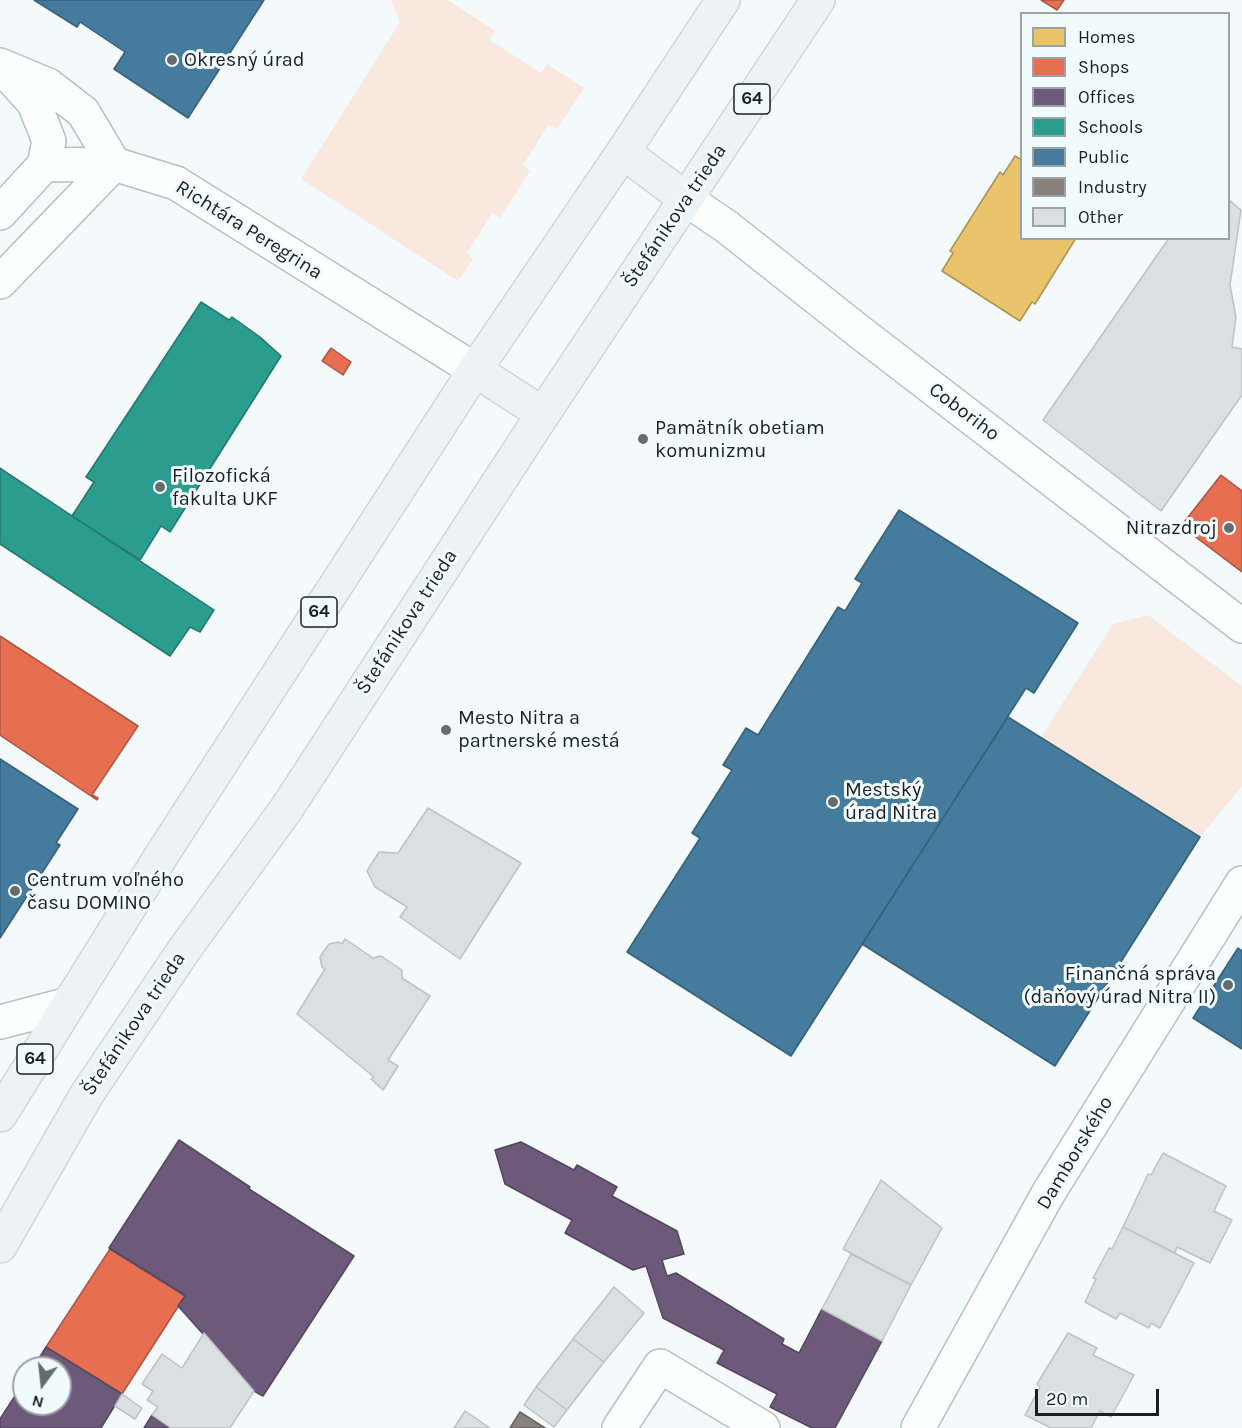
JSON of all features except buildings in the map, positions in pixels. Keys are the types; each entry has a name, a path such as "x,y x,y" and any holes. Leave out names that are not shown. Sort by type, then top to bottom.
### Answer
{"main road":[{"name":"64","path":"0,1114 195,803 475,370 723,0"},
{"name":"Štefánikova trieda","path":"0,1246 87,1094 184,950 287,808 543,414 818,0"},
{"path":"623,152 686,199"},
{"path":"475,370 543,414"}],"street":[{"path":"0,65 48,85 83,112 114,165 0,282"},
{"path":"0,65 34,103 50,141 44,165 0,213"},
{"name":"Richtára Peregrina","path":"44,165 114,165 176,183 475,370"},
{"name":"Coboriho","path":"686,199 727,226 861,333 1242,626"},
{"name":"Damborského","path":"918,1428 1049,1192 1242,884"},
{"path":"0,1022 69,1004"},
{"path":"618,1428 660,1366 763,1428"}],"shaded area":[{"path":"391,0 448,0 495,31 490,40 541,73 547,64 584,88 557,129 548,125 523,165 530,171 500,218 492,213 467,253 473,259 458,281 301,179 400,22"},
{"path":"1148,615 1242,686 1242,786 1200,837 1041,737 1113,624"}],"place":[{"name":"Okresný úrad","path":"172,60"},
{"name":"Pamätník obetiam komunizmu","path":"643,439"},
{"name":"Filozofická fakulta UKF","path":"160,487"},
{"name":"Nitrazdroj","path":"1229,528"},
{"name":"Mesto Nitra a partnerské mestá","path":"446,730"},
{"name":"Mestský úrad Nitra","path":"833,802"},
{"name":"Centrum voľného času DOMINO","path":"15,891"},
{"name":"Finančná správa (daňový úrad Nitra II)","path":"1228,985"}]}
